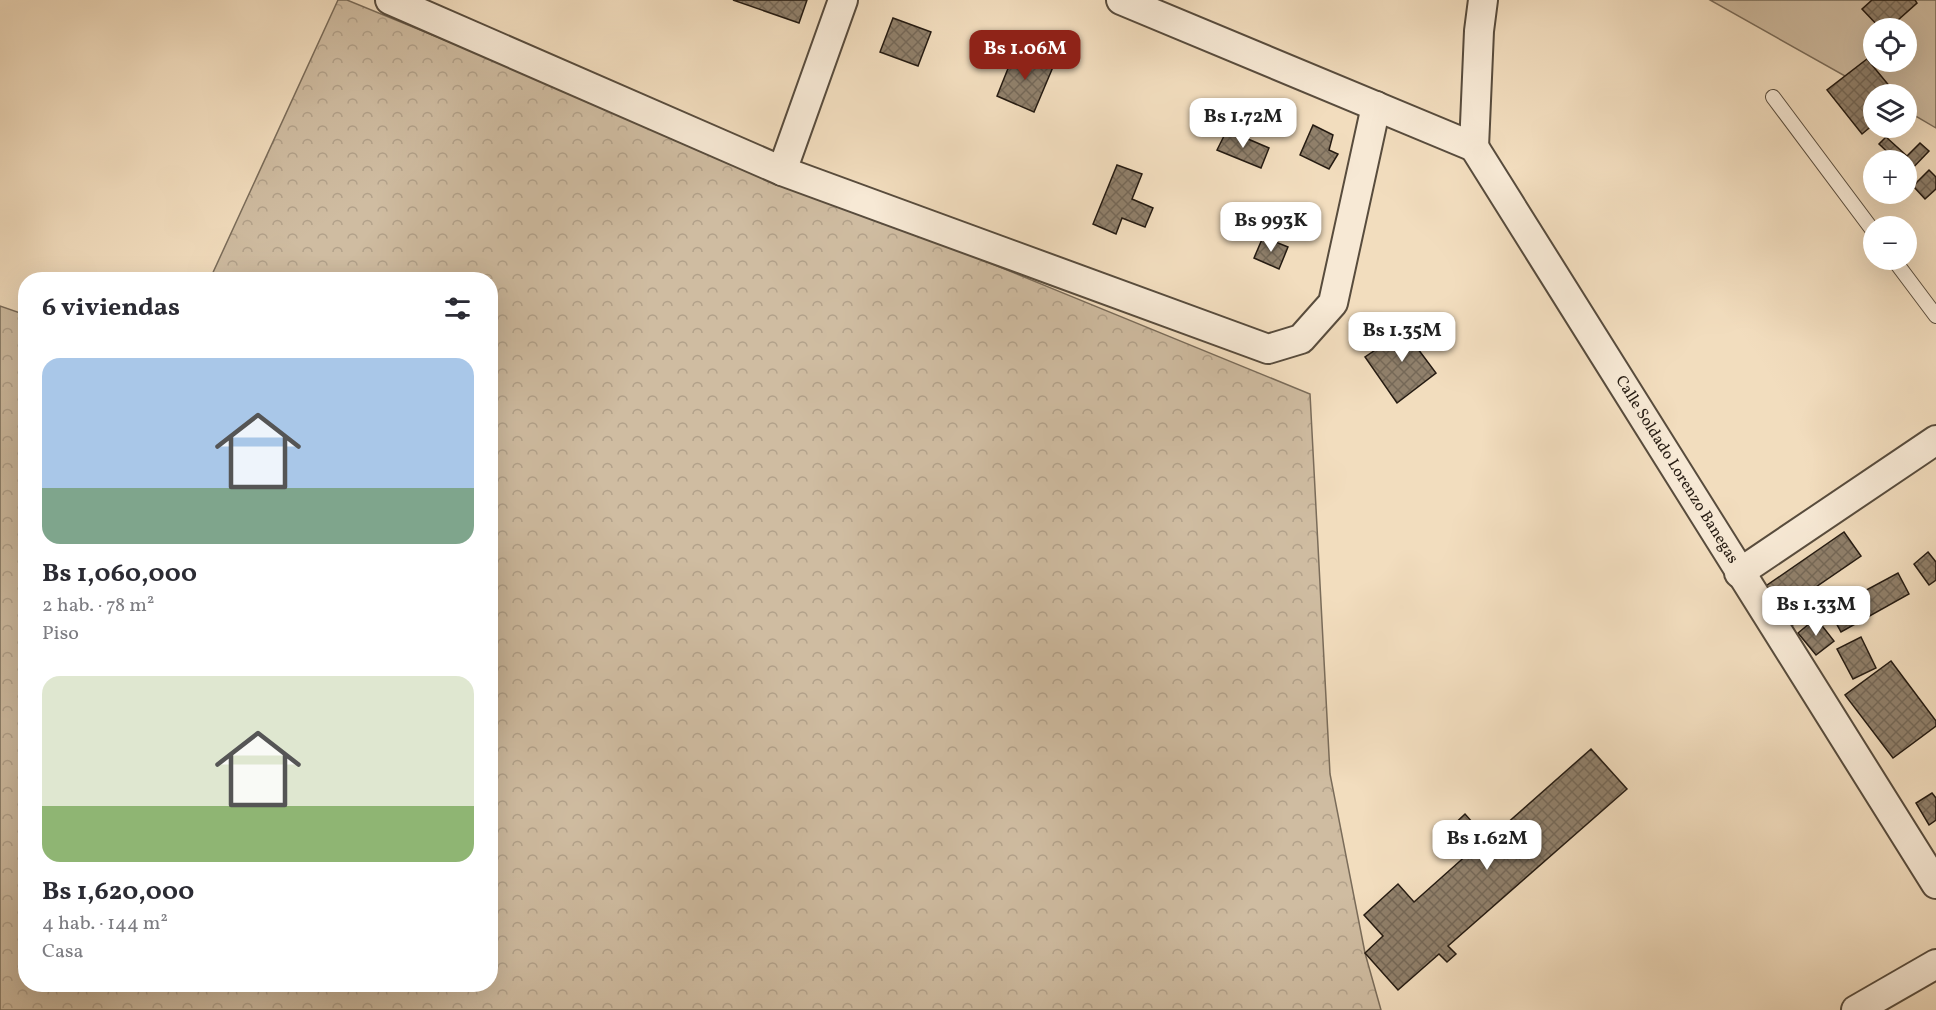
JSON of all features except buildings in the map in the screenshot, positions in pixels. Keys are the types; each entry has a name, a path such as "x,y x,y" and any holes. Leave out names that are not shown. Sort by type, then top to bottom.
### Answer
{"street":[{"path":"390,0 782,171 1268,349 1301,339 1333,303 1376,106"},
{"path":"782,171 843,0"},
{"path":"1121,0 1474,147 1479,31 1483,0"},
{"name":"Calle Soldado Lorenzo Banegas","path":"1474,147 1936,884"},
{"path":"1739,573 1936,440"},
{"path":"1856,1010 1936,964"}],"lane":[{"path":"1773,97 1863,217"},
{"path":"1902,270 1936,316"}],"green space":[{"path":"338,0 347,0 1310,394 1330,774 1365,953 1381,1010 0,1010 0,306 18,312 18,992 498,992 498,272 213,272"},
{"path":"1710,0 1936,0 1936,128 1917,117 1917,84 1863,84 1863,86"}]}
